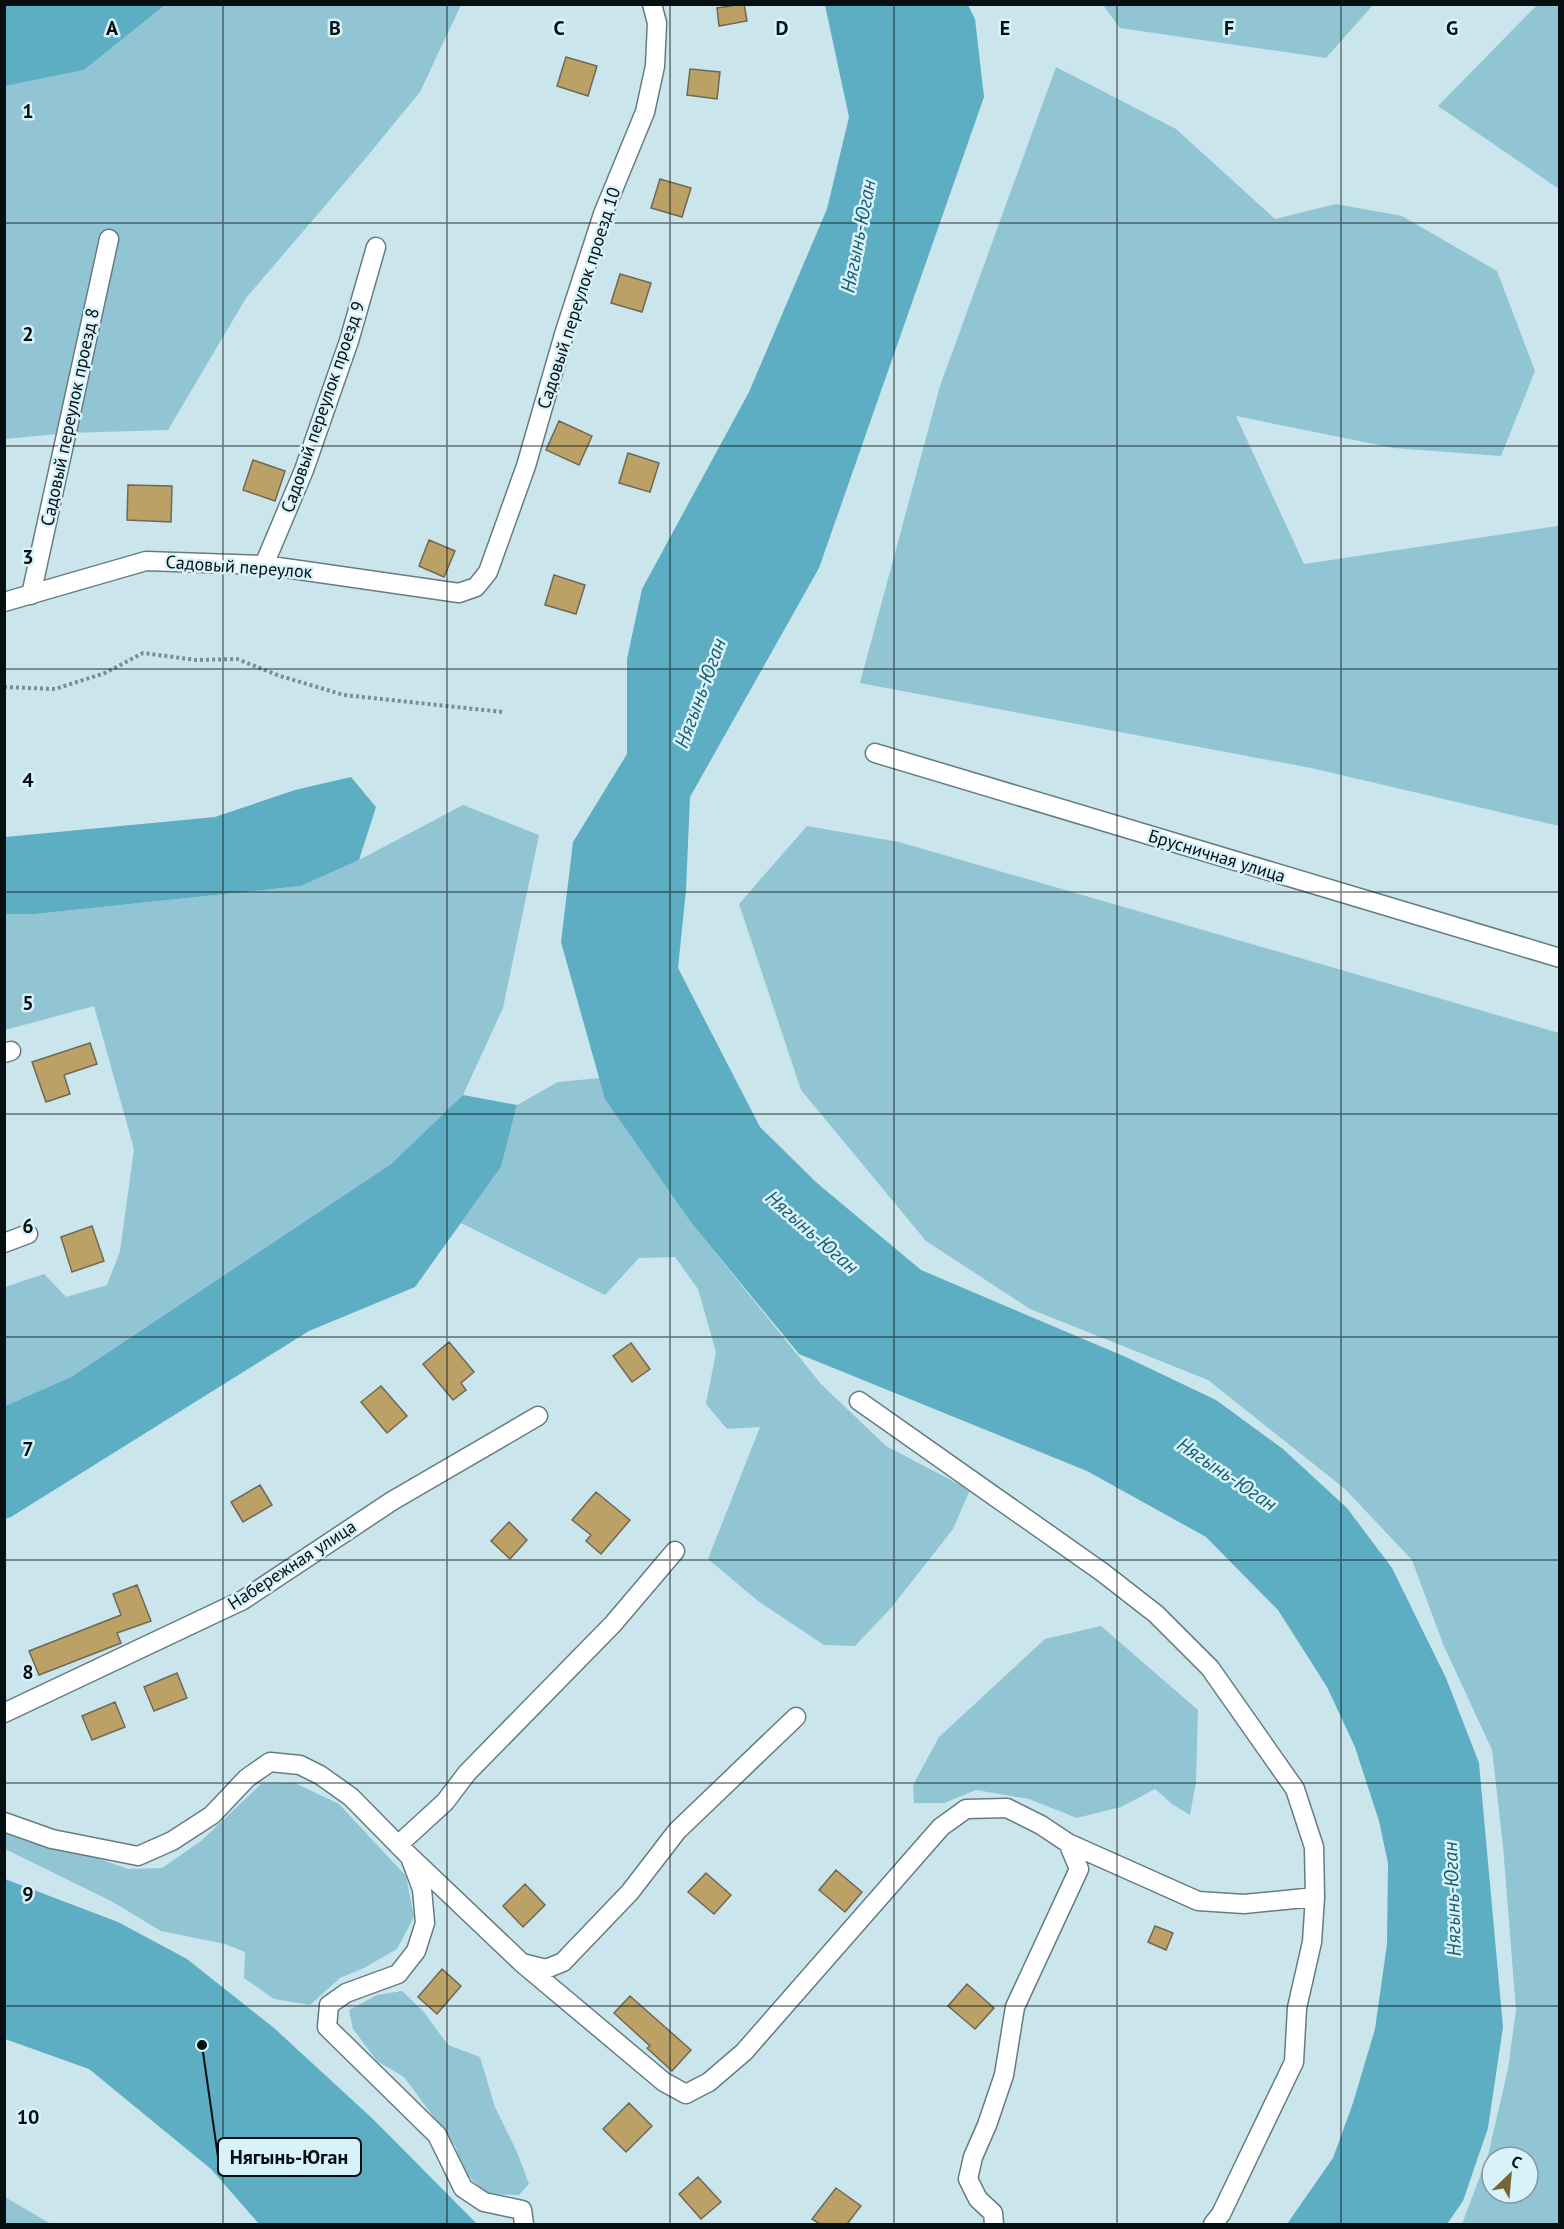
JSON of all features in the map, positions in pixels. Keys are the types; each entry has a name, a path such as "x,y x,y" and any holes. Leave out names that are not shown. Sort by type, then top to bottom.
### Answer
{"street":[{"name":"Садовый переулок проезд 10","path":"476,587 488,572 526,466 565,332 603,214 645,112 656,66 657,23 652,4"},
{"name":"Садовый переулок проезд 8","path":"31,595 109,239"},
{"name":"Садовый переулок проезд 9","path":"264,565 304,470 349,341 376,247"},
{"name":"Садовый переулок","path":"4,602 146,561 264,565 459,593 476,587"},
{"name":"Брусничная улица","path":"875,753 1560,958"},
{"path":"4,1243 28,1234"},
{"path":"859,1401 1102,1572 1156,1614 1210,1668 1295,1789 1314,1847 1315,1897 1312,1942 1298,2008 1294,2062 1221,2214 1213,2224"},
{"name":"Набережная улица","path":"4,1713 243,1600 392,1501 538,1416"},
{"path":"398,1845 445,1802 467,1773 613,1624 675,1551"},
{"path":"522,1963 546,1969 563,1962 630,1892 677,1831 796,1717"},
{"path":"4,1822 52,1839 138,1856 172,1841 212,1815 246,1778 270,1762 300,1765 320,1774 351,1797 410,1857 422,1889 425,1923 417,1952 398,1974 346,1992 329,2005 327,2027 438,2135 463,2188 484,2202 522,2210 524,2224"},
{"path":"398,1845 522,1963 664,2082 686,2094 710,2082 744,2052 941,1827 966,1809 1006,1808 1041,1824 1068,1843 1198,1901 1244,1904 1315,1897"},
{"path":"994,2224 993,2214 978,2199 968,2178 973,2157 1005,2075 1015,2007 1078,1869 1068,1843"}],"path":[{"path":"4,687 55,689 105,673 143,653 196,660 237,659 280,676 344,695 503,712"}],"shaded area":[{"path":"1538,4 1559,5 1559,189 1438,106"},
{"path":"165,5 461,5 420,92 246,298 168,430 69,433 5,439 4,86 84,70"},
{"path":"1103,5 1373,5 1326,58 1120,28"},
{"path":"1056,67 1176,129 1275,219 1336,204 1402,216 1497,271 1535,371 1501,456 1394,448 1236,416 1304,564 1559,524 1559,826 1311,768 860,683 940,386"},
{"path":"463,805 539,835 503,1008 463,1095 391,1164 71,1377 5,1406 5,1287 44,1274 66,1297 107,1285 120,1251 134,1149 94,1006 5,1030 5,914 35,914 301,886 359,860"},
{"path":"807,826 899,842 1559,1033 1559,2224 1462,2224 1480,2176 1480,2205 1540,2205 1540,2145 1490,2145 1508,2069 1516,2010 1503,1846 1492,1750 1443,1644 1412,1560 1345,1489 1208,1380 1030,1309 926,1241 801,1090 739,904"},
{"path":"600,1078 693,1225 821,1384 886,1446 970,1490 953,1529 891,1608 855,1646 824,1645 758,1601 708,1559 760,1427 727,1429 706,1404 716,1352 698,1289 675,1257 639,1258 605,1295 461,1223 501,1167 517,1105 558,1082"},
{"path":"1101,1626 1198,1710 1196,1782 1190,1815 1172,1804 1155,1789 1121,1807 1077,1818 1029,1799 976,1790 944,1803 914,1803 913,1785 939,1737 1045,1639"},
{"path":"295,1783 339,1804 406,1876 414,1917 397,1949 364,1968 340,1978 310,2005 274,1999 244,1978 245,1952 225,1944 161,1931 111,1901 5,1849 4,1833 29,1842 91,1856 128,1869 162,1868 201,1841 261,1784"},
{"path":"402,1991 424,2012 448,2045 480,2057 495,2107 517,2152 529,2184 519,2195 488,2194 460,2169 456,2147 404,2077 377,2061 353,2029 349,2010 377,1995"},
{"path":"5,2197 51,2224 5,2224"}],"water":[{"path":"5,4 165,5 84,70 5,86"},
{"path":"825,5 968,5 975,19 984,97 819,568 690,797 686,890 678,968 760,1127 817,1183 921,1270 1128,1358 1216,1400 1283,1449 1347,1508 1392,1568 1446,1678 1479,1763 1503,2027 1488,2128 1482,2145 1480,2145 1480,2151 1463,2201 1447,2224 1287,2224 1333,2158 1353,2103 1375,2029 1387,1944 1388,1863 1379,1821 1355,1747 1327,1687 1278,1610 1206,1537 1087,1471 799,1354 693,1225 605,1099 561,942 573,842 627,754 627,659 642,589 749,392 827,209 849,117"},
{"path":"351,777 376,807 359,860 301,886 35,914 5,914 5,837 215,817 295,790"},
{"path":"463,1095 517,1105 501,1167 415,1287 309,1331 5,1519 5,1406 71,1377 391,1164"},
{"path":"5,1879 118,1922 187,1959 274,2028 374,2120 477,2224 259,2224 211,2169 89,2069 5,2039"}],"building":[{"path":"744,4 747,21 719,26 717,8"},
{"path":"566,57 597,66 588,96 557,86"},
{"path":"690,69 720,72 717,99 687,95"},
{"path":"660,179 691,188 682,217 651,208"},
{"path":"620,274 651,283 642,312 611,303"},
{"path":"559,421 592,436 579,465 546,450"},
{"path":"628,453 659,463 650,492 619,483"},
{"path":"253,460 285,471 275,501 243,490"},
{"path":"128,485 172,486 171,522 127,520"},
{"path":"429,540 455,551 444,577 419,566"},
{"path":"554,575 585,585 576,614 545,605"},
{"path":"90,1043 97,1064 64,1075 70,1094 46,1102 32,1062"},
{"path":"92,1226 104,1261 72,1272 61,1237"},
{"path":"449,1342 474,1372 461,1383 466,1390 453,1400 423,1364"},
{"path":"631,1343 650,1369 632,1382 613,1356"},
{"path":"381,1386 407,1416 387,1433 361,1402"},
{"path":"260,1485 272,1505 243,1522 231,1502"},
{"path":"596,1492 630,1520 601,1554 586,1541 591,1535 572,1520"},
{"path":"509,1522 527,1540 510,1559 491,1541"},
{"path":"137,1585 151,1621 117,1633 121,1643 39,1675 29,1651 121,1615 113,1594"},
{"path":"177,1673 187,1698 154,1711 144,1687"},
{"path":"115,1702 125,1727 92,1740 82,1716"},
{"path":"836,1870 862,1892 845,1912 819,1890"},
{"path":"706,1873 731,1895 714,1914 688,1892"},
{"path":"525,1884 545,1905 523,1927 503,1906"},
{"path":"1155,1926 1173,1933 1166,1950 1148,1942"},
{"path":"442,1969 461,1986 437,2014 418,1997"},
{"path":"967,1984 994,2008 975,2029 948,2006"},
{"path":"630,1996 691,2050 672,2071 647,2048 650,2046 614,2013"},
{"path":"629,2103 652,2126 626,2152 603,2129"},
{"path":"698,2177 721,2202 701,2219 679,2194"},
{"path":"836,2188 861,2206 847,2224 820,2224 812,2219"}],"place":[{"name":"Нягынь-Юган","path":"202,2045"}]}
